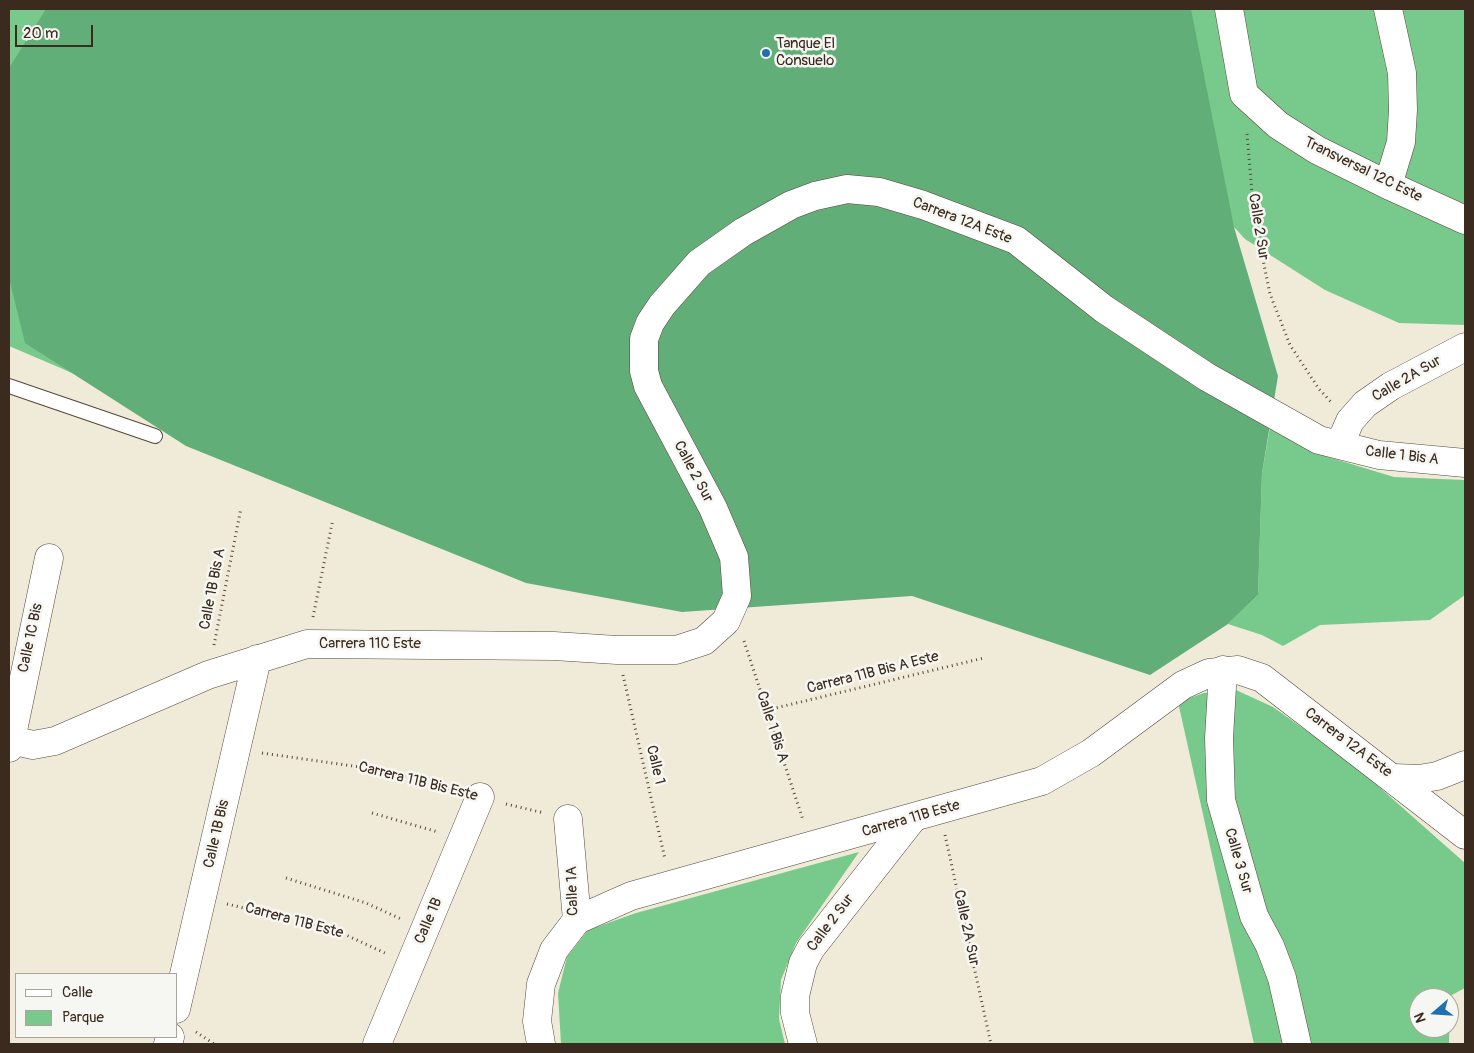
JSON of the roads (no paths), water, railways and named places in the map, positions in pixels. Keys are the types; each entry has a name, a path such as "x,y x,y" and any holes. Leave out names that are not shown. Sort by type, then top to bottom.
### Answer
{"street":[{"name":"Transversal 12C Este","path":"1229,9 1244,94 1278,125 1317,150 1388,186 1465,220"},
{"path":"1388,9 1402,73 1403,110 1401,142 1388,186"},
{"name":"Carrera 12A Este","path":"644,338 650,323 662,305 699,263 763,220 815,196 847,190 879,192 923,205 1016,240 1104,309 1207,377 1318,440 1345,433"},
{"name":"Calle 2 Sur","path":"644,338 644,371 648,386 717,516 734,557 737,596 733,607"},
{"name":"Calle 2A Sur","path":"1345,433 1364,404 1391,386 1465,347"},
{"name":"Calle 1 Bis A","path":"1345,433 1355,450 1379,455 1465,463"},
{"name":"Calle 1C Bis","path":"9,742 49,558"},
{"name":"Carrera 11C Este","path":"9,742 33,745 55,741 208,675 307,644 554,646 617,650 676,650 704,641 716,632 726,621 733,607"},
{"name":"Calle 1B Bis","path":"178,1000 257,659"},
{"name":"Carrera 12A Este","path":"1223,670 1248,672 1262,678 1394,778 1465,835"},
{"name":"Carrera 11B Este","path":"577,920 631,896 1042,781 1091,753 1183,685 1209,673 1223,670"},
{"name":"Calle 3 Sur","path":"1223,670 1219,738 1221,800 1254,916 1270,946 1282,978 1297,1044"},
{"path":"1394,778 1419,779 1438,776 1465,765"},
{"name":"Calle 1B","path":"377,1044 480,797"},
{"name":"Calle 2 Sur","path":"803,1044 795,1013 795,996 803,963 811,948 913,818"},
{"name":"Calle 1A","path":"541,1044 537,1022 541,984 554,950 577,920 568,819"}],"lane":[{"path":"9,386 156,436"}],"place":[{"name":"Tanque El Consuelo","path":"766,53"}]}
